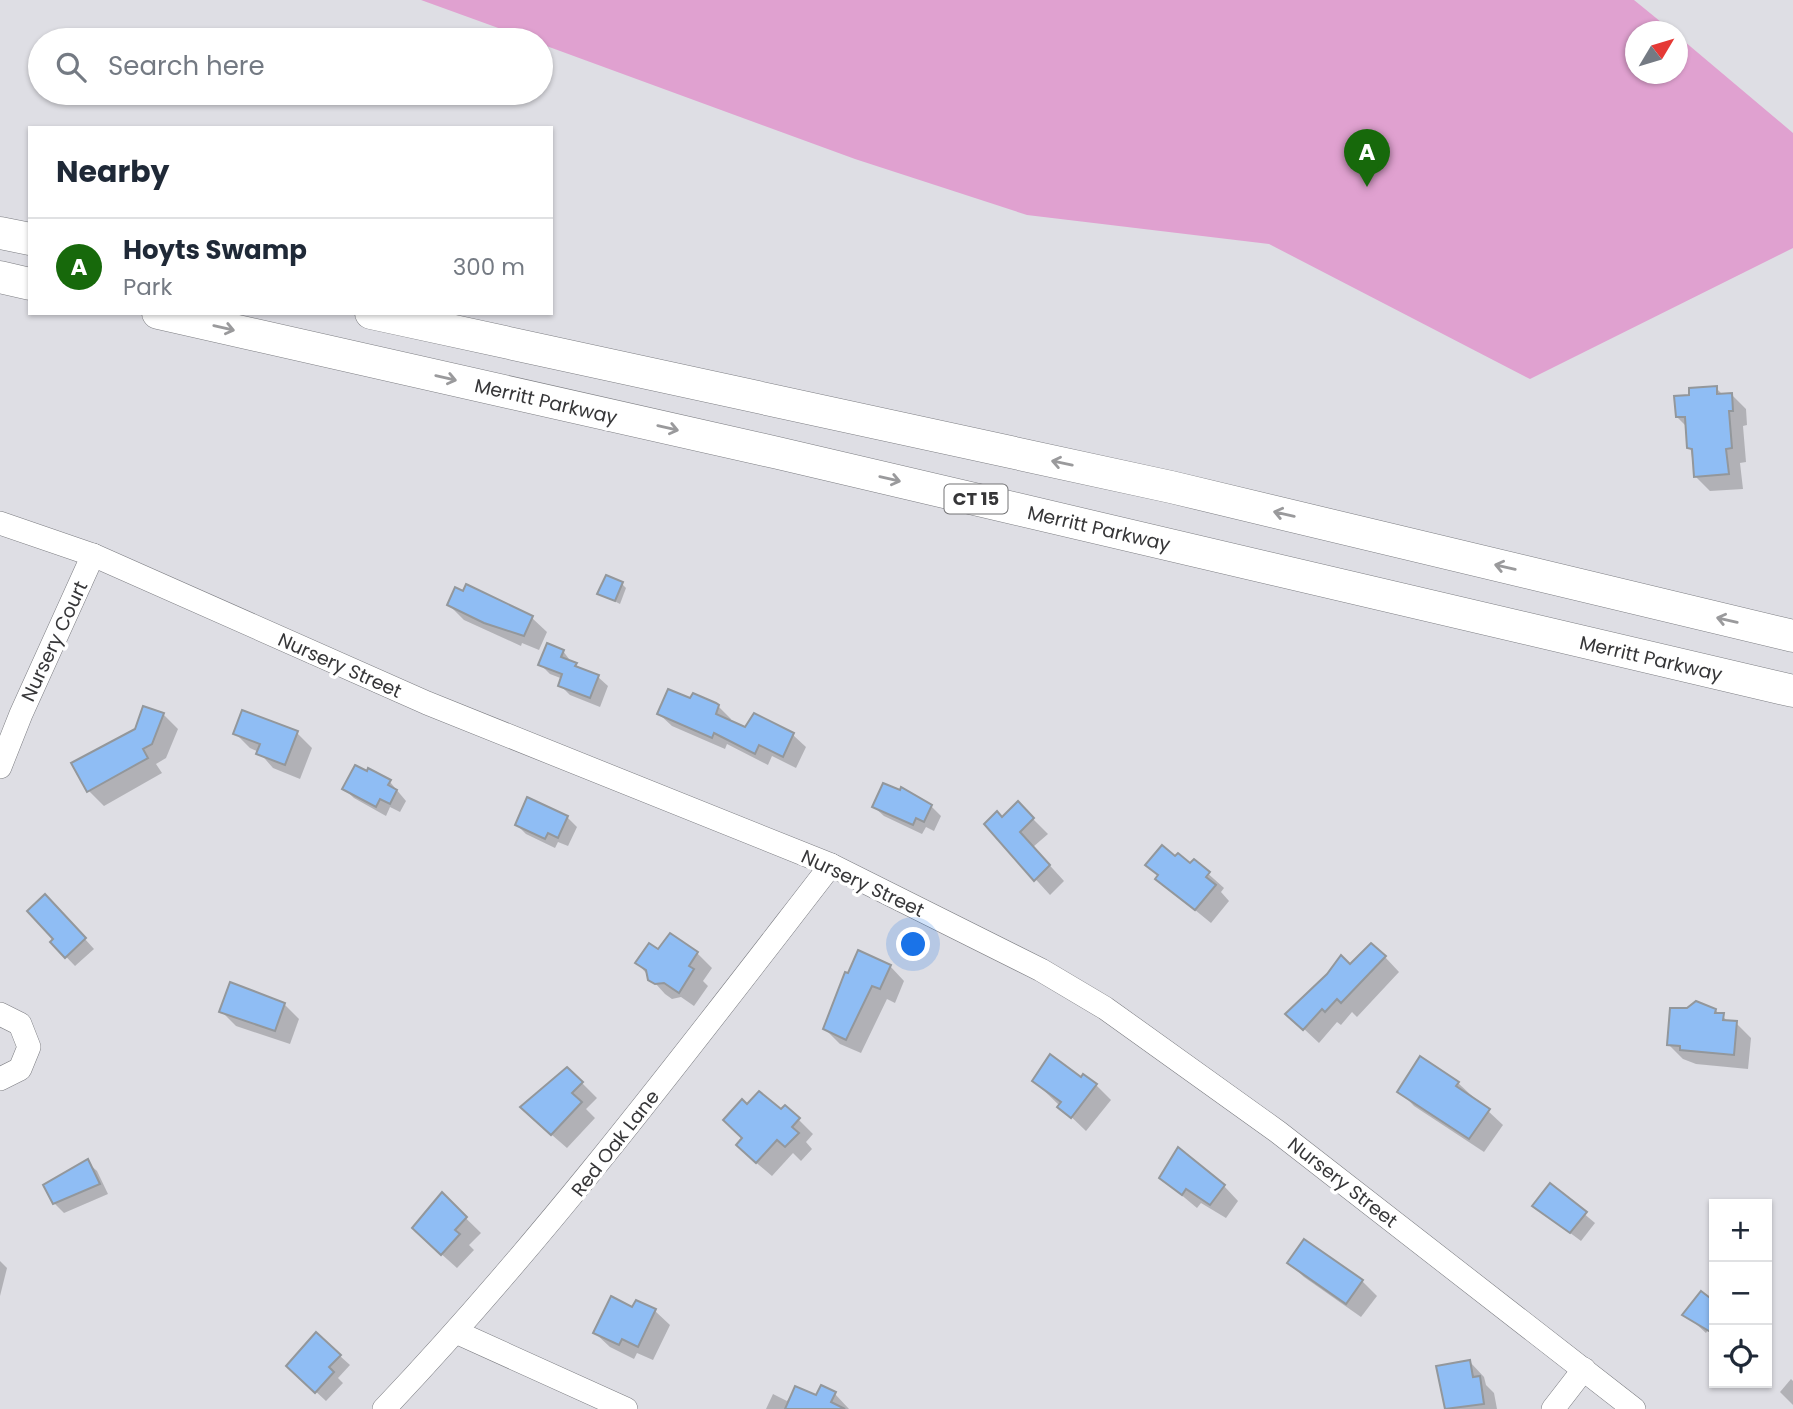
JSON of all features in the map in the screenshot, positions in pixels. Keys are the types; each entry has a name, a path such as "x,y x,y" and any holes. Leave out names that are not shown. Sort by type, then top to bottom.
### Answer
{"highway":[{"path":"0,233 28,239"},
{"path":"0,277 28,284"},
{"name":"Merritt Parkway","path":"167,315 791,456 1793,691"},
{"path":"380,315 1171,487 1793,636"}],"street":[{"name":"Nursery Street","path":"0,523 93,555 427,703 831,865 1041,970 1105,1008 1278,1132 1634,1409"},
{"name":"Nursery Court","path":"0,767 93,555"},
{"name":"Red Oak Lane","path":"384,1409 456,1332 584,1183 831,865"},
{"path":"0,1014 20,1024 29,1043 22,1067 12,1075 0,1079"},
{"path":"456,1332 626,1409"},
{"path":"1553,1409 1584,1370"}],"shaded area":[{"path":"421,0 1634,0 1660,21 1625,21 1625,84 1688,84 1688,44 1793,133 1793,248 1530,379 1269,244 1027,215 855,159 553,48 553,28 498,28"}],"building":[{"path":"1717,386 1717,394 1732,393 1733,411 1729,411 1732,448 1726,449 1729,474 1694,477 1692,449 1687,448 1685,417 1676,417 1674,396 1689,395 1689,388"},
{"path":"606,575 623,582 615,601 597,594"},
{"path":"466,584 533,616 524,636 484,623 447,605 455,587 463,591"},
{"path":"547,643 564,650 561,657 577,663 575,666 599,675 590,698 558,686 562,674 538,665"},
{"path":"668,689 690,698 693,693 716,703 719,705 716,714 745,727 754,713 794,733 783,757 759,745 755,754 714,733 712,738 657,714"},
{"path":"143,706 164,713 152,744 143,749 148,758 87,792 71,763 135,729"},
{"path":"242,710 298,731 285,765 256,754 260,744 233,734"},
{"path":"355,765 367,771 368,768 391,780 388,785 397,790 390,804 380,799 376,807 342,789"},
{"path":"883,783 900,790 901,787 932,805 924,822 916,818 913,825 872,807"},
{"path":"527,797 568,816 558,838 548,833 545,839 515,825"},
{"path":"1018,801 1034,818 1020,832 1050,865 1034,881 984,824 997,811 1002,817"},
{"path":"1162,845 1175,856 1178,853 1190,863 1194,859 1210,872 1206,877 1216,885 1195,910 1155,879 1158,875 1145,865"},
{"path":"45,894 86,938 65,958 50,942 53,939 27,911"},
{"path":"670,933 698,952 689,966 694,969 679,993 664,983 655,984 648,980 646,970 635,963 649,943 658,949"},
{"path":"1371,943 1386,956 1341,1003 1337,999 1325,1012 1322,1009 1303,1030 1285,1014 1327,974 1341,955 1350,964"},
{"path":"858,950 891,965 880,989 872,986 846,1040 823,1029 845,972 848,973"},
{"path":"230,982 285,1003 275,1031 219,1012"},
{"path":"1696,1001 1716,1009 1715,1013 1724,1013 1723,1020 1737,1021 1734,1055 1680,1050 1680,1046 1667,1045 1670,1008 1687,1008"},
{"path":"1050,1054 1081,1077 1083,1074 1097,1084 1071,1118 1057,1107 1061,1102 1032,1081"},
{"path":"1420,1056 1459,1082 1456,1086 1490,1109 1469,1139 1397,1092"},
{"path":"567,1067 583,1082 572,1093 582,1102 551,1135 520,1107"},
{"path":"759,1091 781,1109 785,1105 800,1118 792,1127 799,1133 785,1147 777,1140 756,1163 736,1145 742,1138 723,1120 742,1099 747,1104"},
{"path":"1178,1147 1225,1185 1210,1205 1186,1189 1182,1195 1159,1178"},
{"path":"88,1159 100,1184 53,1204 43,1185"},
{"path":"1550,1183 1587,1212 1570,1233 1532,1206"},
{"path":"442,1192 467,1217 455,1230 460,1234 441,1255 412,1228"},
{"path":"1304,1239 1363,1280 1346,1304 1287,1263"},
{"path":"1701,1291 1709,1297 1709,1331 1682,1315"},
{"path":"611,1296 632,1307 636,1300 656,1309 638,1347 622,1339 619,1345 593,1333"},
{"path":"316,1332 341,1355 329,1367 334,1372 315,1393 286,1366"},
{"path":"1470,1360 1473,1377 1480,1376 1484,1404 1445,1409 1436,1366"},
{"path":"821,1385 836,1392 831,1402 845,1409 785,1409 795,1386 816,1395"}],"place":[{"name":"Hoyts Swamp","path":"1367,187"}]}
